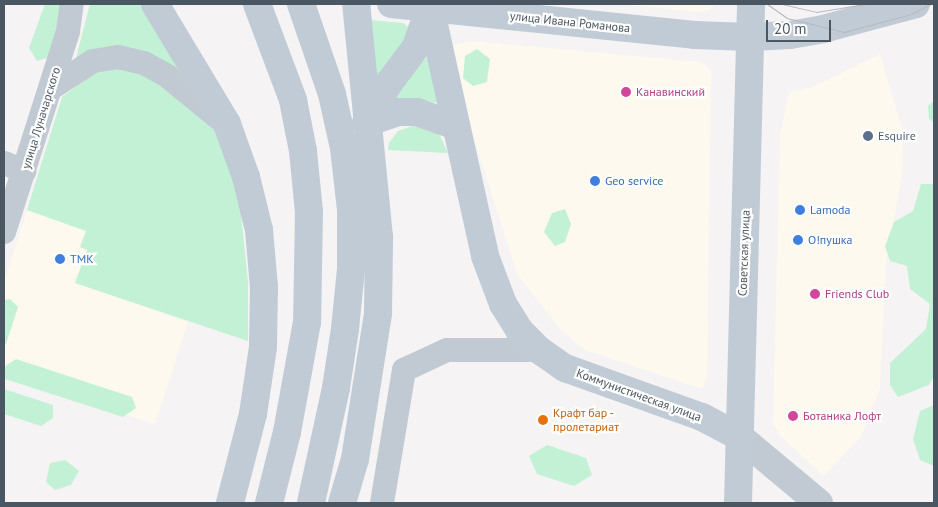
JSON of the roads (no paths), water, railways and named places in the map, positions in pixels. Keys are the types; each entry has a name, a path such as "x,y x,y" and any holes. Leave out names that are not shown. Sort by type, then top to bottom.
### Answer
{"main road":[{"path":"155,4 227,124 246,177 256,222 264,287 263,346 253,414 230,503"},
{"path":"257,4 293,100 304,152 309,212 307,322 287,432 269,503"},
{"path":"301,4 332,94 344,148 351,209 352,268 345,328 336,388 310,503"},
{"path":"342,503 355,459 378,313 379,237 366,123 356,4"},
{"name":"улица Ивана Романова","path":"391,4 694,35 750,37 790,35 823,29 916,4"},
{"name":"Советская улица","path":"738,503 751,4"},
{"path":"366,123 389,83 416,48 430,7"},
{"name":"Коммунистическая улица","path":"430,7 485,256 503,304 519,330 539,350 565,368 702,417 740,437"},
{"path":"366,123 398,112 417,112 456,126"}],"street":[{"name":"улица Луначарского","path":"4,232 14,167 50,88 68,31 72,4"},
{"path":"50,88 93,61 118,57 144,64 167,76 227,124"},
{"path":"382,503 404,370 447,350 539,350"},
{"path":"740,437 819,503"}],"tram line":[{"path":"767,4 787,18 844,32 911,14 931,4"},
{"path":"782,4 816,12 865,4"}],"place":[{"name":"Канавинский","path":"626,92"},
{"name":"Esquire","path":"868,136"},
{"name":"Geo service","path":"595,181"},
{"name":"Lamoda","path":"800,210"},
{"name":"О!пушка","path":"798,240"},
{"name":"ТМК","path":"60,259"},
{"name":"Friends Club","path":"815,294"},
{"name":"Ботаника Лофт","path":"793,416"},
{"name":"Крафт бар - пролетариат","path":"543,420"}]}
